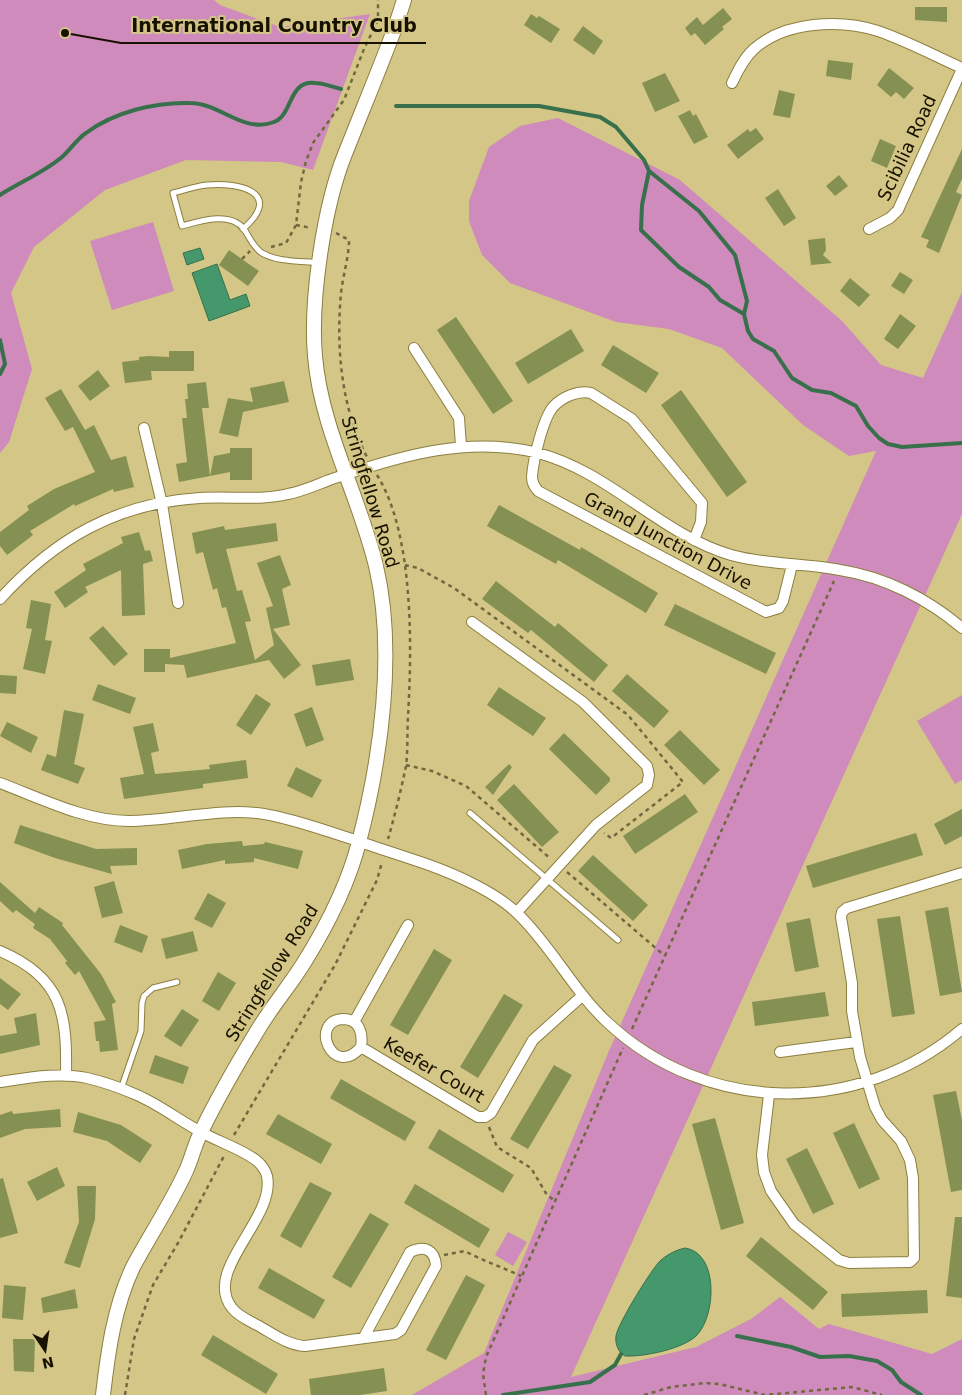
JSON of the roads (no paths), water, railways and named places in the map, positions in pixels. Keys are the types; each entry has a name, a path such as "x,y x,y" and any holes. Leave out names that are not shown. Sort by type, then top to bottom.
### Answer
{"main road":[{"name":"Stringfellow Road","path":"103,1395 109,1348 125,1286 186,1170 201,1132 261,1025 304,962 327,924 346,885 359,842 375,763 386,666 376,568 328,422 315,354 319,263 344,155 378,74 404,0"}],"street":[{"path":"732,83 739,68 756,47 792,30 817,25 842,25 878,31 962,69"},
{"name":"Scibilia Road","path":"869,229 890,218 898,210 962,69"},
{"path":"414,348 459,418 461,446"},
{"name":"Grand Junction Drive","path":"694,540 701,522 702,503 632,420 591,393 575,393 554,406 548,415 536,453 532,477 533,484 538,490 766,612 780,608 784,601 792,566"},
{"path":"144,428 162,504 178,602"},
{"path":"0,599 29,570 73,535 114,516 189,498 264,498 282,495 421,452 461,446 513,448 565,462 602,480 667,526 694,540 731,554 792,566 840,570 872,578 911,593 932,605 962,628"},
{"path":"472,622 583,702 647,766 650,775 646,785 596,825 563,869 546,880 517,912"},
{"path":"0,783 75,811 111,820 153,820 237,813 261,813 296,821 456,876 517,912 551,951 582,996 626,1038 658,1060 694,1077 742,1090 769,1095 816,1092 868,1082 924,1056 962,1029"},
{"path":"769,1095 762,1155 764,1172 771,1191 794,1224 844,1262 910,1262 914,1258 910,1160 901,1141 882,1120 856,1042 852,1011 852,983 842,912 847,908 962,873"},
{"path":"354,1022 408,924"},
{"path":"0,951 32,968 46,983 57,1001 67,1034 66,1076"},
{"name":"Keefer Court","path":"361,1047 478,1117 486,1117 491,1113 533,1040 582,996"},
{"name":"Keefer Court","path":"344,1019 354,1022 361,1028 363,1037 361,1047 355,1054 348,1057 330,1051 326,1044 325,1036 328,1027 335,1021 344,1019"},
{"path":"780,1052 856,1042"},
{"path":"0,1082 42,1076 66,1076 85,1078 121,1089 155,1104 201,1132 257,1161 266,1173 269,1187 265,1202 228,1272 224,1284 226,1296 231,1308 240,1316 297,1346 395,1334 402,1330 436,1266 435,1256 429,1250 419,1248 410,1252 364,1337"}],"lane":[{"path":"244,229 260,212 260,202 255,193 237,187 209,185 173,193 182,226 206,220 236,222 263,253 276,258 319,263"},
{"path":"470,813 618,940"},
{"path":"121,1089 141,1031 144,996 158,986 177,982"}],"waterway":[{"path":"0,195 55,163 83,135 109,119 122,114 163,104 190,103 201,104 242,121 263,125 280,118 285,113 295,92 306,84 315,83 341,89"},
{"path":"396,106 539,106 600,117 616,127 644,160 649,171 699,211 735,255 747,301 744,314 748,331 753,339 774,351 792,378 812,390 831,393 856,406 868,426 879,438 888,444 902,447 962,443"},
{"path":"649,171 642,205 641,230 679,267 709,287 720,300 744,314"},
{"path":"0,340 5,364 0,374"},
{"path":"737,1336 791,1347 820,1357 849,1356 877,1361 892,1370 901,1382 921,1395"},
{"path":"503,1395 590,1382 615,1365 621,1354"}],"place":[{"name":"International Country Club","path":"65,33"}]}
